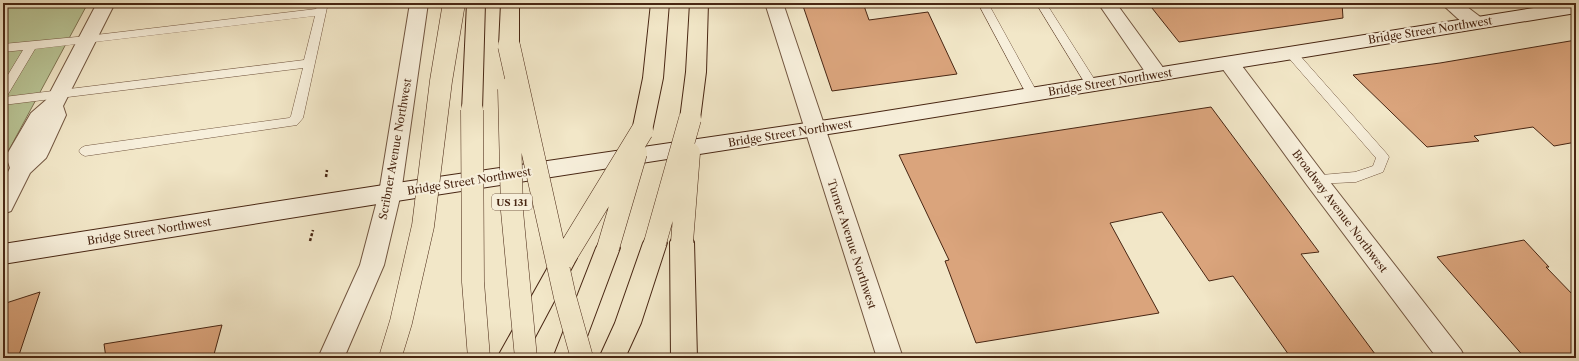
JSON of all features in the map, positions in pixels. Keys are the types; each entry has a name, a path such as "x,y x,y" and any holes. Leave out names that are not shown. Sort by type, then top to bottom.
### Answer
{"highway":[{"path":"390,358 401,322 423,226 441,81 454,3"},
{"path":"476,3 472,110 473,282 479,358"},
{"name":"US 131","path":"510,3 508,46 512,211 526,358"},
{"path":"566,358 608,248 642,131 653,78 660,3"},
{"path":"684,358 682,346 682,242 688,178 690,119 696,72 699,3"},
{"path":"508,46 565,297 582,358"},
{"path":"612,358 628,323 655,243 690,119"},
{"path":"510,358 576,238 642,131"}],"street":[{"path":"3,205 21,168 38,152 56,116 57,99 106,3"},
{"name":"Scribner Avenue Northwest","path":"331,358 372,265 390,193 419,3"},
{"name":"Turner Avenue Northwest","path":"774,3 890,358"},
{"path":"1107,3 1156,74"},
{"path":"1451,3 1476,23"},
{"name":"Bridge Street Northwest","path":"3,254 390,193 814,129 1576,7"},
{"name":"Broadway Avenue Northwest","path":"1229,63 1315,179 1452,358"}],"lane":[{"path":"983,3 1032,94"},
{"path":"1041,3 1092,85"},
{"path":"3,48 87,40 322,8 297,118 293,122 85,151"},
{"path":"3,93 31,45"},
{"path":"1291,53 1383,157 1378,169 1356,176 1315,179"},
{"path":"3,101 57,99 309,63"}],"green space":[{"path":"3,3 88,3 3,161"}],"building":[{"path":"802,3 863,3 869,20 928,12 957,74 832,91"},
{"path":"1148,3 1342,3 1343,18 1179,42"},
{"path":"1576,40 1576,142 1554,146 1533,127 1474,136 1479,141 1427,147 1353,75 1440,63"},
{"path":"1211,107 1319,252 1301,254 1378,358 1291,358 1233,276 1209,281 1162,212 1110,223 1159,313 976,343 945,261 949,260 899,155"},
{"path":"1524,240 1549,267 1546,267 1576,298 1576,358 1525,358 1437,257"},
{"path":"40,292 18,358 3,358 3,304"},
{"path":"222,325 213,358 106,358 104,344"}]}
